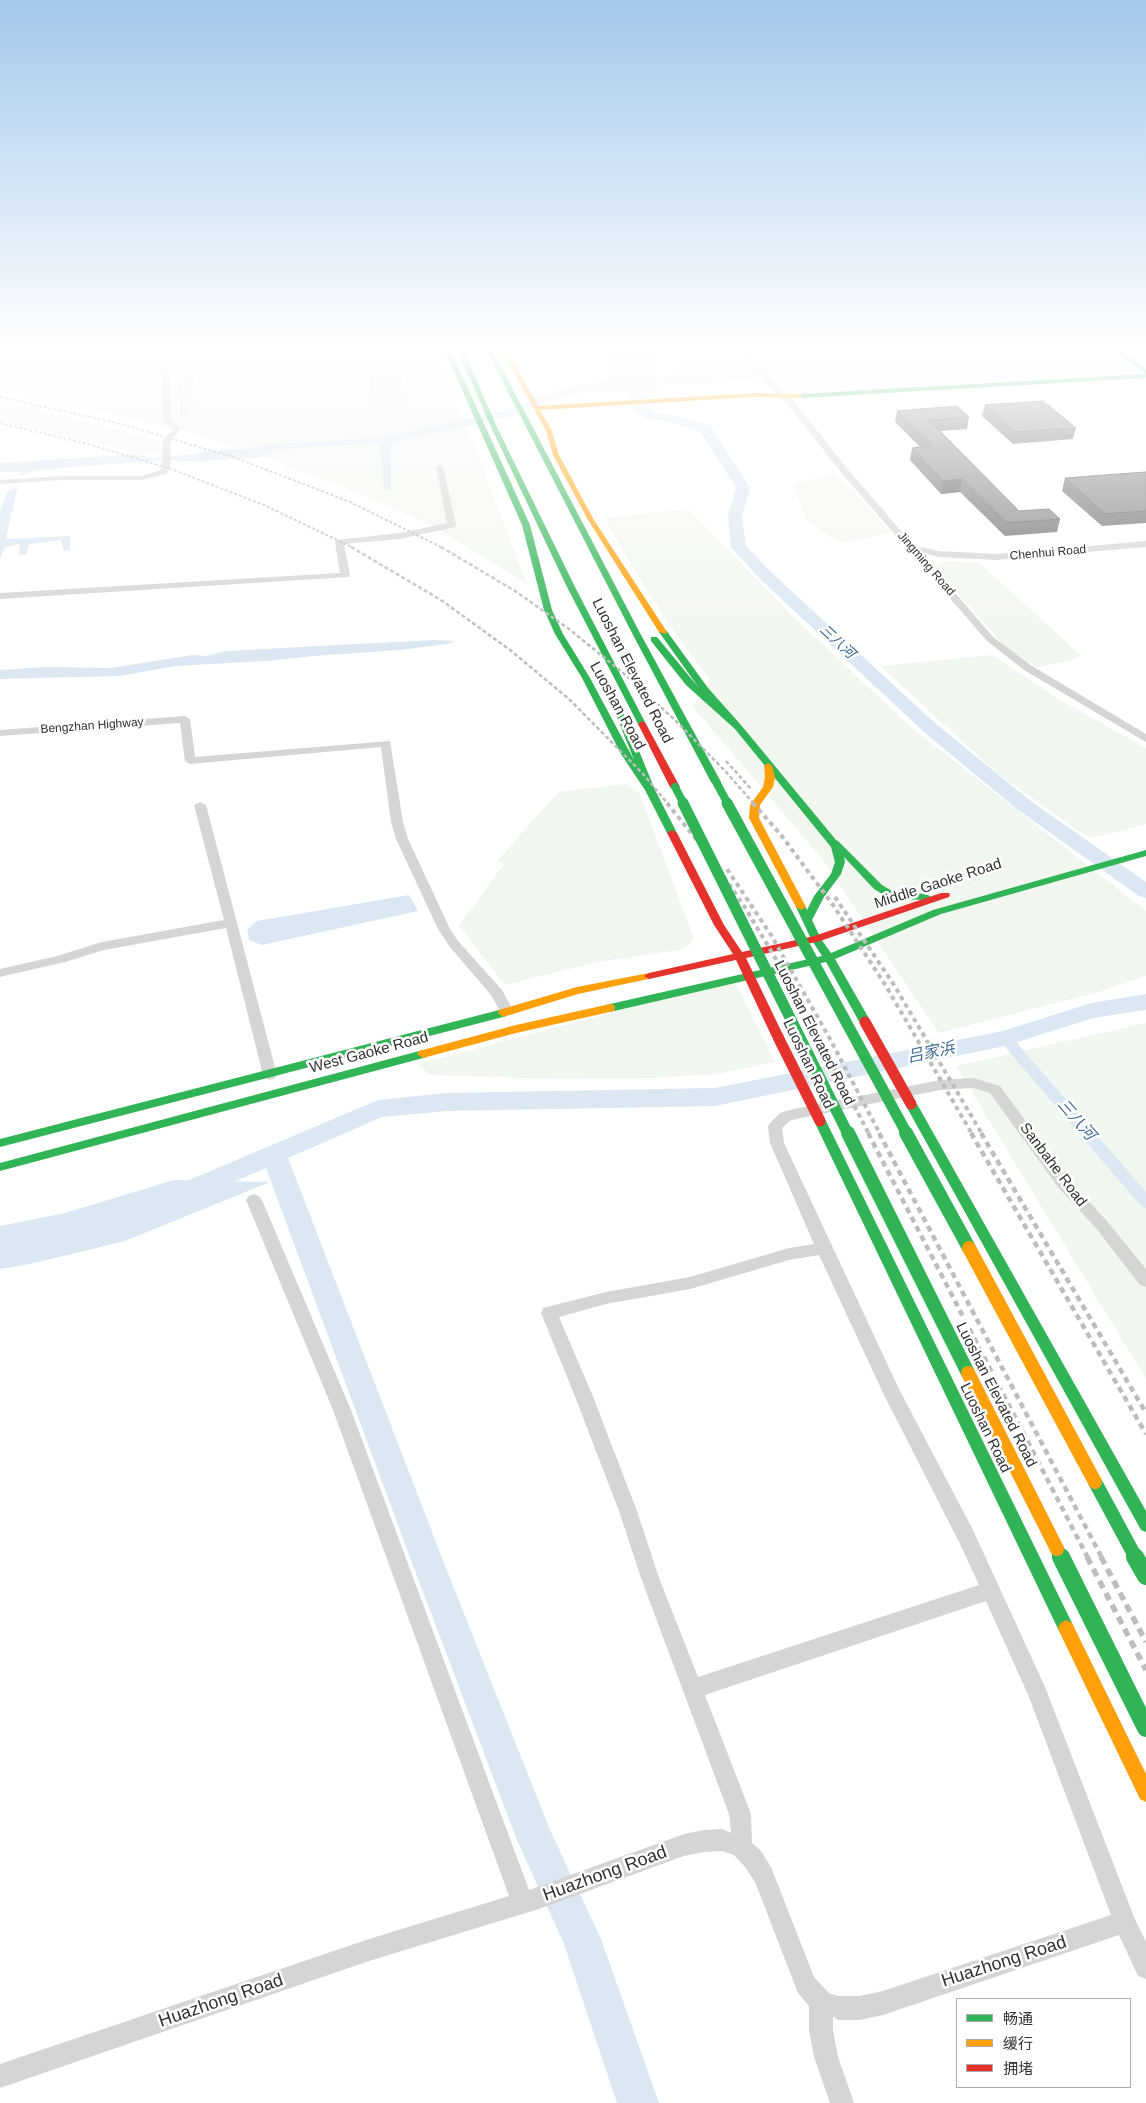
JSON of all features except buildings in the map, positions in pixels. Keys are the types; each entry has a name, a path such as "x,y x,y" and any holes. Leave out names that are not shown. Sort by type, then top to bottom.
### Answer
{"main road":[{"name":"Luoshan Road","path":"496,447 531,540 553,622 586,678 625,754 650,790 719,925 740,958 1146,1793"},
{"name":"Luoshan Elevated Road","path":"498,447 675,787 1146,1728"},
{"name":"Luoshan Elevated Road","path":"540,447 636,633 1146,1576"},
{"path":"555,447 556,455 591,520 663,633 704,690 738,727 828,837 878,887 888,893 915,897 942,896"},
{"path":"611,582 630,605 674,667 701,695 738,727"},
{"path":"570,585 650,790"},
{"path":"768,766 770,777 768,787 755,805 754,818 756,826 808,918 816,939 865,1022 1146,1525"},
{"path":"808,918 819,896 836,874 840,862 839,853 828,837"},
{"name":"Middle Gaoke Road","path":"748,977 828,958 937,912 1146,854"},
{"name":"Middle Gaoke Road","path":"740,958 816,939 958,891"},
{"name":"West Gaoke Road","path":"0,1143 270,1075 508,1012 577,991 740,958"},
{"name":"West Gaoke Road","path":"0,1167 516,1029 748,977"}],"street":[{"path":"0,482 62,478 147,477 163,472 167,447"},
{"name":"Jingming Road","path":"825,447 990,639 1002,650 1028,668 1146,739"},
{"path":"0,596 345,575 339,542 400,536 452,525 440,467"},
{"name":"Chenhui Road","path":"912,548 950,555 997,558 1146,544"},
{"name":"Chenhui Road","path":"928,566 935,559 950,555"},
{"name":"Bengzhan Highway","path":"0,733 185,719 190,761 386,743 397,822 402,839 444,929 454,944 497,993 508,1012"},
{"path":"200,804 270,1075"},
{"path":"0,973 60,959 102,946 230,923"},
{"name":"Sanbahe Road","path":"824,1248 777,1143 775,1127 779,1121 794,1114 940,1086 966,1083 985,1085 995,1089 1000,1094 1063,1183 1101,1224 1146,1281"},
{"path":"254,1200 342,1410 523,1903"},
{"path":"842,2103 826,2057 821,2030 821,2001 806,1984 800,1972 763,1875 753,1859 741,1847 740,1814 583,1394 549,1313 606,1298 690,1283 789,1254 824,1248 892,1393 992,1590 1066,1762 1126,1922 1146,1968"},
{"path":"692,1689 992,1590"},
{"name":"Huazhong Road","path":"0,2076 368,1950 523,1903 684,1845 722,1840 741,1847"},
{"name":"Huazhong Road","path":"821,2001 838,2008 859,2008 882,2003 1126,1922"}],"shaded area":[{"path":"112,447 163,447 163,453 141,454"},
{"path":"319,447 379,447 384,490 391,489 391,447 475,447 527,584 431,525 363,495 261,456 277,450"},
{"path":"319,447 277,450 257,458 126,463 35,470 20,476 20,472 0,472 0,463 138,454 150,458 196,454 201,451"},
{"path":"379,447 391,447 391,489 384,490"},
{"path":"834,474 856,494 891,533 840,543 807,521 793,484"},
{"path":"18,486 6,538 70,536 70,550 64,551 61,540 29,544 26,555 19,555 20,544 5,547 0,559 0,511 7,492"},
{"path":"687,509 805,628 912,728 1146,911 1146,976 1096,993 939,1033 823,860 693,707 710,680 675,633 639,578 604,518"},
{"path":"941,561 978,562 1081,655 1072,660 1036,667 1006,648 935,567"},
{"path":"434,640 455,641 448,644 400,650 175,666 120,676 0,679 0,670 46,667 111,668 192,655 206,656 226,651"},
{"path":"993,655 1058,699 1146,748 1146,824 1093,838 1079,831 997,773 880,666"},
{"path":"626,784 640,794 694,939 688,946 678,950 598,962 505,985 459,926 504,864 496,862 558,792"},
{"path":"409,895 418,911 262,945 249,940 247,930 257,921"},
{"path":"734,980 775,1062 718,1074 651,1078 560,1079 430,1075 418,1064"},
{"path":"1146,1023 1146,1379 956,1066"},
{"path":"174,1180 270,1182 125,1241 30,1264 0,1269 0,1226 65,1213"}],"waterway":[{"name":"三八河","path":"717,447 743,488 735,517 739,547 767,577 930,728 1025,806 1146,892"},
{"name":"吕家浜","path":"274,1154 378,1109 447,1102 715,1097 1005,1038 1091,1011 1146,1002"},
{"name":"三八河","path":"1005,1038 1146,1202"},
{"path":"182,1194 274,1154"},
{"path":"274,1154 428,1563 536,1840 582,1939 638,2103"}],"railway":[{"path":"98,447 171,469 264,505 354,548"},
{"path":"199,447 236,458 350,502 441,547"},
{"path":"351,547 441,600 510,650 569,699 644,775 668,804"},
{"path":"441,547 515,591 569,629 622,672 675,720 727,773 754,804"},
{"path":"726,761 751,789"},
{"path":"667,803 708,854 744,906 782,969 869,1134"},
{"path":"753,803 781,835 833,905 886,986 972,1134"},
{"path":"727,869 771,935 830,1039 880,1134"},
{"path":"835,897 894,985 982,1134"},
{"path":"868,1133 1088,1558"},
{"path":"879,1133 1102,1558"},
{"path":"971,1133 1146,1434"},
{"path":"981,1133 1146,1413"},
{"path":"1087,1557 1146,1670"},
{"path":"1101,1557 1146,1642"}],"traffic: fast":[{"path":"491,447 526,525 548,610 559,634 586,678 625,754 650,790 672,833"},
{"path":"504,447 570,585 642,724"},
{"path":"540,447 716,782"},
{"path":"663,632 705,690 738,727 836,847 840,862 836,874 819,896 808,919"},
{"path":"654,639 689,683 738,727"},
{"path":"615,702 650,790"},
{"path":"716,782 969,1248"},
{"path":"675,787 968,1373"},
{"path":"835,843 878,887 888,893 900,896 926,897"},
{"path":"610,1008 828,958 937,912 1146,853"},
{"path":"801,907 816,939 831,961 865,1022"},
{"path":"0,1143 503,1013"},
{"path":"0,1167 423,1054"},
{"path":"911,1104 1146,1525"},
{"path":"820,1121 1066,1628"},
{"path":"1095,1482 1146,1576"},
{"path":"1057,1549 1146,1728"}],"traffic: slow":[{"path":"554,447 556,455 591,520 663,632"},
{"path":"768,766 770,777 768,787 755,805 754,818 801,907"},
{"path":"503,1013 577,991 649,976"},
{"path":"423,1054 516,1029 610,1008"},
{"path":"969,1248 1095,1482"},
{"path":"968,1373 1057,1549"},
{"path":"1066,1628 1146,1793"}],"traffic: jam":[{"path":"642,724 675,787"},
{"path":"672,833 719,925 740,957 778,1037"},
{"path":"649,976 816,939 945,895"},
{"path":"865,1022 911,1104"},
{"path":"778,1037 820,1121"}]}
